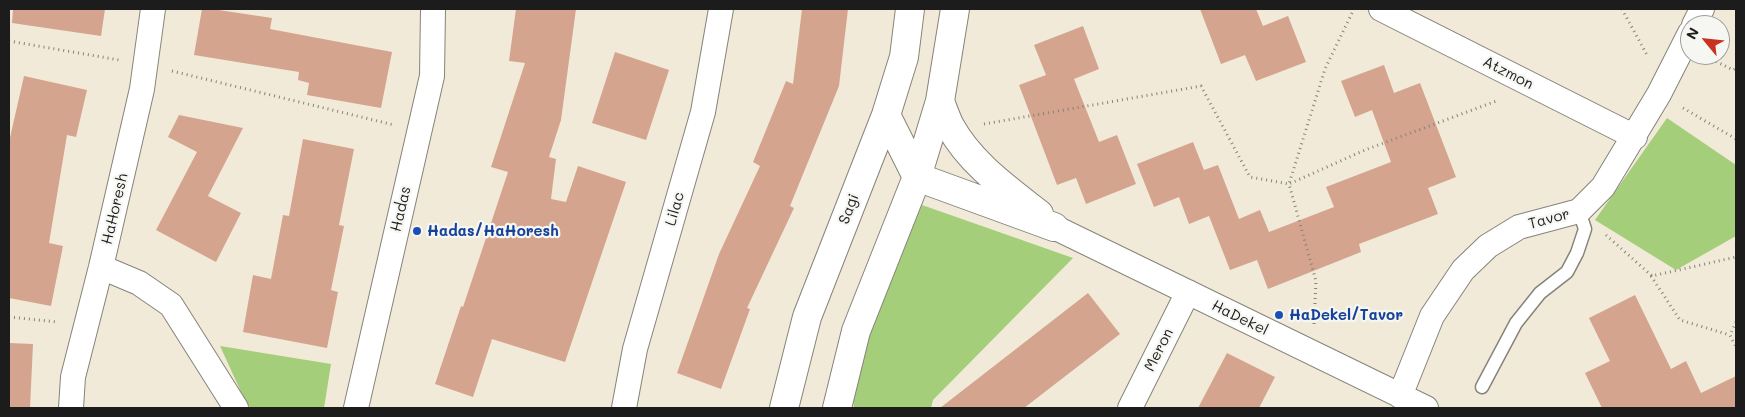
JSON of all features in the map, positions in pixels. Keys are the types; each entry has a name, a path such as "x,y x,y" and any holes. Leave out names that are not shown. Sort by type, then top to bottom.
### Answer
{"street":[{"name":"HaHoresh","path":"71,408 74,377 142,89 152,9"},
{"name":"Hadas","path":"356,408 432,76 433,9"},
{"name":"Lilac","path":"624,408 634,349 704,112 721,9"},
{"name":"Sagi","path":"784,408 806,317 886,115 904,57 910,9"},
{"path":"836,408 856,331 917,177 940,100 955,9"},
{"name":"Atzmon","path":"1381,9 1635,137"},
{"name":"Tavor","path":"1400,396 1432,316 1463,270 1488,246 1519,227 1580,211 1603,187 1635,137 1662,90 1680,53"},
{"path":"940,100 949,125 964,148 1003,185 1054,227"},
{"path":"886,115 917,177 1054,227"},
{"name":"HaDekel","path":"1054,227 1426,408"},
{"path":"101,267 139,283 171,305 236,408"},
{"name":"Meron","path":"1130,408 1188,292"}],"lane":[{"path":"1482,387 1516,323 1540,293 1566,272 1577,253 1585,229 1580,211"}],"path":[{"path":"1312,352 1316,281 1289,184 1325,69 1354,9"},
{"path":"1622,9 1662,90 1736,139"},
{"path":"9,41 145,64 419,131"},
{"path":"1722,65 1732,70 1736,68"},
{"path":"980,125 1201,86 1250,177 1289,184 1365,150 1535,86"},
{"path":"1580,211 1652,276 1736,257"},
{"path":"1648,272 1680,320 1730,335 1736,347"},
{"path":"9,317 86,324"},
{"path":"1730,335 1736,322"}],"green space":[{"path":"1667,118 1736,165 1736,236 1676,270 1595,220"},
{"path":"922,205 1073,258 933,400 931,408 854,408 850,369"},
{"path":"220,346 331,364 324,408 252,408 247,405"}],"building":[{"path":"13,9 105,9 101,36 12,23"},
{"path":"202,9 272,18 270,29 392,52 381,108 307,95 309,83 298,80 299,72 194,55"},
{"path":"516,9 576,9 561,120 549,157 556,159 551,199 566,202 578,166 626,182 565,362 492,339 473,397 435,384 508,172 491,167 525,63 509,61"},
{"path":"802,9 848,9 839,86 790,206 794,208 747,308 750,309 721,389 677,373 719,254 760,166 753,162 786,81 793,84"},
{"path":"1200,9 1256,9 1263,26 1288,16 1306,62 1256,81 1245,55 1221,64"},
{"path":"1083,26 1099,69 1074,79 1099,142 1117,135 1136,184 1086,204 1076,178 1057,185 1019,85 1046,75 1034,45"},
{"path":"615,52 669,70 646,140 592,123"},
{"path":"1384,65 1394,93 1420,83 1456,177 1428,188 1438,214 1359,244 1361,252 1268,289 1257,260 1230,270 1209,216 1189,224 1179,197 1154,207 1137,164 1193,142 1204,170 1218,165 1239,219 1260,210 1269,232 1334,207 1326,187 1391,162 1372,110 1355,117 1341,81"},
{"path":"24,76 87,90 76,137 67,135 49,243 63,246 51,306 9,298 9,142"},
{"path":"179,115 243,128 208,196 241,213 216,262 156,230 197,152 168,137"},
{"path":"303,139 354,149 339,225 344,226 331,290 338,292 327,348 243,332 253,275 271,279 283,215 289,216"},
{"path":"1088,293 1120,334 1024,408 940,408"},
{"path":"1635,295 1671,369 1686,361 1701,393 1736,376 1736,408 1602,408 1585,373 1610,361 1589,318"},
{"path":"9,343 33,344 30,408 9,408"},
{"path":"1227,353 1275,377 1259,408 1198,408"}],"place":[{"name":"Hadas/HaHoresh","path":"417,231"},
{"name":"HaDekel/Tavor","path":"1279,315"}]}
